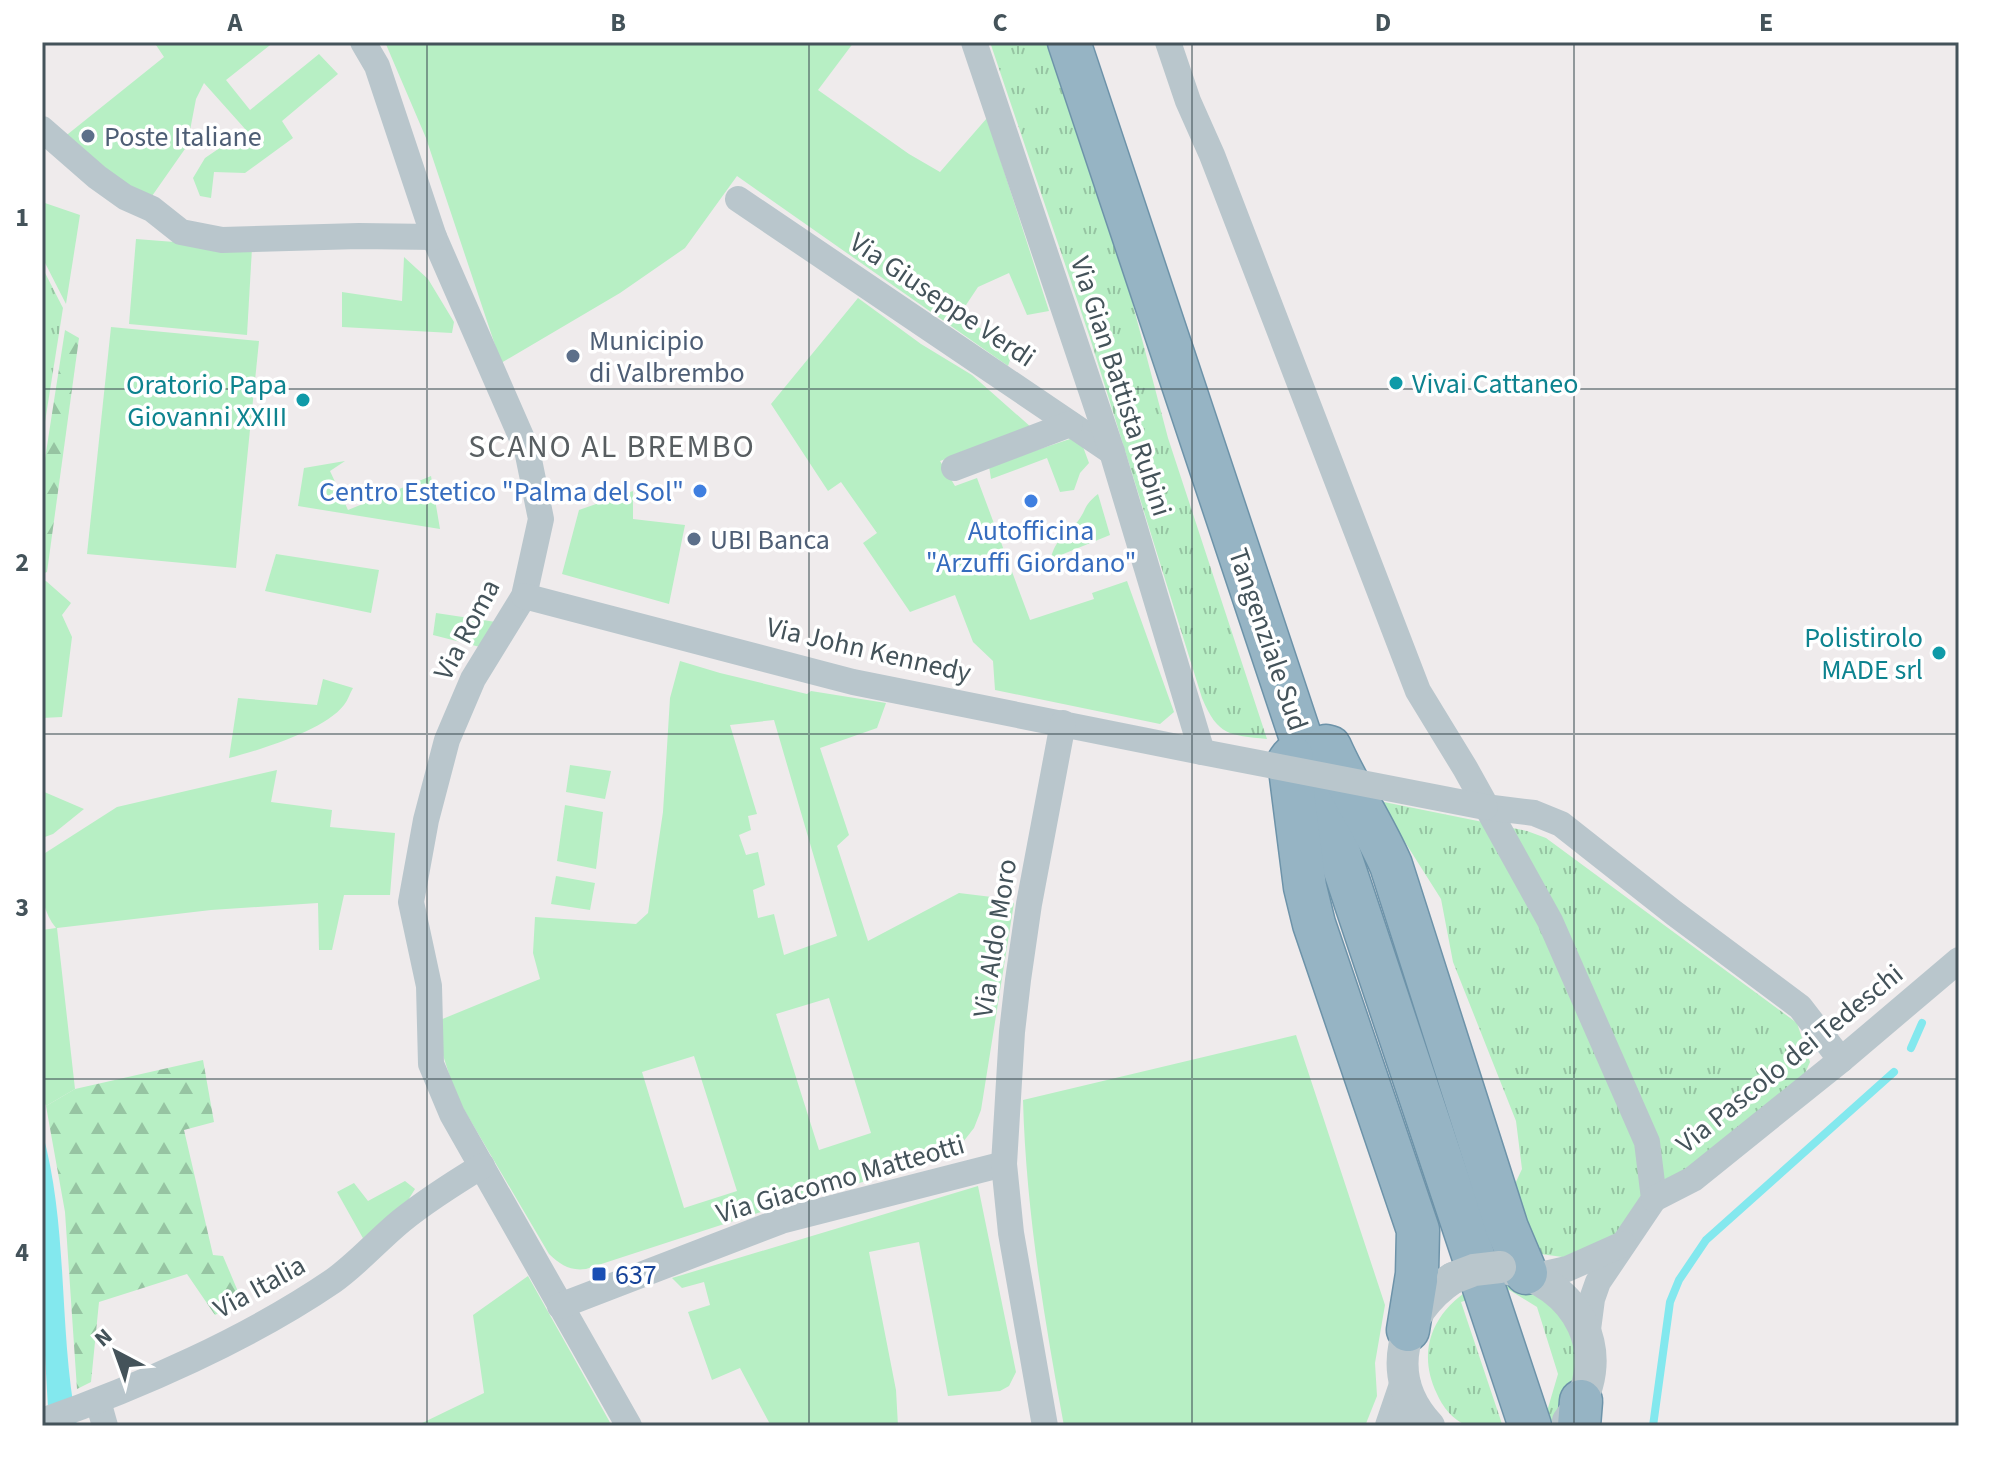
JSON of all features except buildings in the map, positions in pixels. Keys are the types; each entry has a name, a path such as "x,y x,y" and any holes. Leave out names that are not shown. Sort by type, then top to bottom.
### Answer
{"highway":[{"name":"Tangenziale Sud","path":"1069,42 1467,1237 1512,1278"},
{"path":"1408,1330 1417,1274 1418,1230 1319,939 1305,887 1289,761 1302,738 1330,747 1350,791 1391,865 1501,1210 1512,1278 1564,1421"}],"street":[{"name":"Via Roma","path":"363,42 377,66 434,237 527,450 541,519 524,596 473,679 447,740 426,820 411,902 429,986 431,1064 452,1114 629,1426"},
{"name":"Via Gian Battista Rubini","path":"974,42 1112,452 1202,752"},
{"path":"1168,42 1188,101 1212,155 1418,691 1465,768 1550,921 1647,1142 1654,1199 1594,1291 1587,1337"},
{"path":"42,129 97,177 125,197 152,209 181,232 222,240 434,237"},
{"name":"Via Giuseppe Verdi","path":"738,199 1112,452"},
{"path":"954,468 1070,424"},
{"name":"Via John Kennedy","path":"524,596 853,682 1485,807 1534,813 1561,824 1800,1007 1841,1060"},
{"name":"Via Aldo Moro","path":"1045,1426 1015,1258 1004,1164 1012,1032 1024,934 1063,723"},
{"name":"Via Pascolo dei Tedeschi","path":"1654,1199 1693,1179 1959,960"},
{"name":"Via Giacomo Matteotti","path":"560,1306 781,1221 1004,1164"},
{"name":"Via Italia","path":"42,1421 102,1414 260,1327 335,1280 413,1212 482,1166"},
{"path":"1512,1278 1556,1273 1626,1242"},
{"path":"1429,1426 1412,1403 1405,1385 1403,1352 1408,1330 1415,1315 1432,1294 1453,1278 1474,1270 1555,1288 1568,1300 1582,1322 1587,1337 1590,1372 1564,1421"},
{"path":"1391,1426 1405,1385"}],"green space":[{"path":"154,42 274,42 226,80 250,110 319,54 338,74 282,121 293,138 245,173 214,172 211,198 200,196 193,178 205,158 246,130 204,83 196,99 187,146 152,196 97,177 63,138 164,57"},
{"path":"385,42 854,42 818,90 940,172 987,118 1049,311 1027,315 1009,273 978,287 960,314 1013,351 1008,366 737,176 685,248 620,293 501,363 426,138"},
{"path":"990,42 1048,42 1123,267 1168,438 1267,739 1226,731 1214,720 1202,698 1090,338"},
{"path":"42,202 80,215 66,304 42,257"},
{"path":"136,239 252,248 247,335 129,324"},
{"path":"404,257 428,279 454,322 452,333 342,327 342,292 402,301"},
{"path":"42,267 63,308 42,441"},
{"path":"858,298 921,344 972,375 1032,428 940,461 955,486 977,478 1030,620 1094,599 1092,593 1127,581 1174,712 1160,724 995,690 993,661 973,642 955,595 910,612 863,543 877,533 841,482 828,491 771,404"},
{"path":"111,327 259,341 236,568 87,554"},
{"path":"65,330 79,338 47,572 42,574 42,478"},
{"path":"1079,436 1089,463 1080,473 1074,490 1060,492 1047,458 991,479 989,466"},
{"path":"345,461 330,471 348,510 431,476 440,529 298,506 304,468"},
{"path":"633,491 633,519 685,525 669,604 562,574 579,510"},
{"path":"1098,494 1110,535 1051,559 1058,542"},
{"path":"276,554 379,570 371,613 265,591"},
{"path":"46,581 71,603 62,615 72,637 62,717 42,718 42,582"},
{"path":"436,613 496,622 480,647 433,635"},
{"path":"680,661 807,694 811,691 886,703 877,728 820,748 849,835 837,846 868,941 959,893 1000,898 1014,903 981,1110 974,1128 963,1142 940,1160 782,1205 586,1269 575,1269 561,1264 549,1254 456,1096 442,1052 440,1020 540,979 533,953 535,917 636,924 648,913 663,812 670,698","holes":["774,720 837,936 784,955 774,914 758,918 753,890 765,885 758,852 746,855 739,835 751,830 748,816 757,814 730,725","829,998 871,1133 819,1150 776,1014","694,1056 737,1191 684,1208 642,1072"]},
{"path":"323,679 353,688 335,714 291,738 229,758 238,698 317,705"},
{"path":"570,765 611,771 605,799 566,792"},
{"path":"277,770 271,802 332,810 330,827 395,833 390,895 344,895 332,950 319,950 318,903 211,910 57,928 75,1089 46,1106 42,1096 42,930 56,928 44,902 42,855 117,807"},
{"path":"42,791 84,809 53,834 42,838"},
{"path":"1379,801 1527,831 1546,838 1797,1023 1810,1062 1803,1078 1597,1251 1570,1258 1533,1253 1507,1201 1522,1169 1516,1121 1453,962 1441,899"},
{"path":"565,805 603,812 596,869 557,861"},
{"path":"556,876 595,883 590,910 551,904"},
{"path":"1296,1035 1385,1305 1375,1363 1377,1396 1365,1426 1064,1426 1037,1264 1023,1100"},
{"path":"203,1060 214,1122 184,1130 213,1255 223,1256 242,1301 215,1315 187,1274 99,1302 91,1382 77,1389 65,1212 46,1106 75,1089"},
{"path":"405,1181 415,1189 400,1213 364,1240 337,1192 354,1183 368,1201"},
{"path":"978,1186 1016,1372 1009,1386 1000,1391 948,1396 919,1242 869,1252 896,1390 898,1426 771,1426 740,1368 712,1380 688,1312 710,1305 704,1282 682,1288 672,1278"},
{"path":"528,1276 612,1426 416,1426 484,1393 473,1315"},
{"path":"1481,1283 1541,1287 1585,1352 1571,1398 1560,1416 1536,1426 1477,1427 1461,1423 1445,1408 1430,1377 1429,1344 1442,1315 1466,1292","holes":["1506,1288 1537,1307 1558,1374 1548,1408 1502,1424 1461,1302"]}],"water":[{"path":"42,1131 56,1204 67,1352 77,1426 49,1426 42,1303"}],"waterway":[{"path":"1911,1048 1922,1023"},
{"path":"1653,1426 1670,1302 1679,1280 1706,1240 1894,1072"}],"place":[{"name":"Poste Italiane","path":"88,136"},
{"name":"Municipio di Valbrembo","path":"573,356"},
{"name":"Vivai Cattaneo","path":"1396,383"},
{"name":"Oratorio Papa Giovanni XXIII","path":"303,400"},
{"name":"Centro Estetico \"Palma del Sol\"","path":"700,491"},
{"name":"Autofficina \"Arzuffi Giordano\"","path":"1031,501"},
{"name":"UBI Banca","path":"694,539"},
{"name":"Polistirolo MADE srl","path":"1939,653"},
{"name":"637","path":"599,1274"}],"district":[{"name":"SCANO AL BREMBO","path":"612,446"}]}
